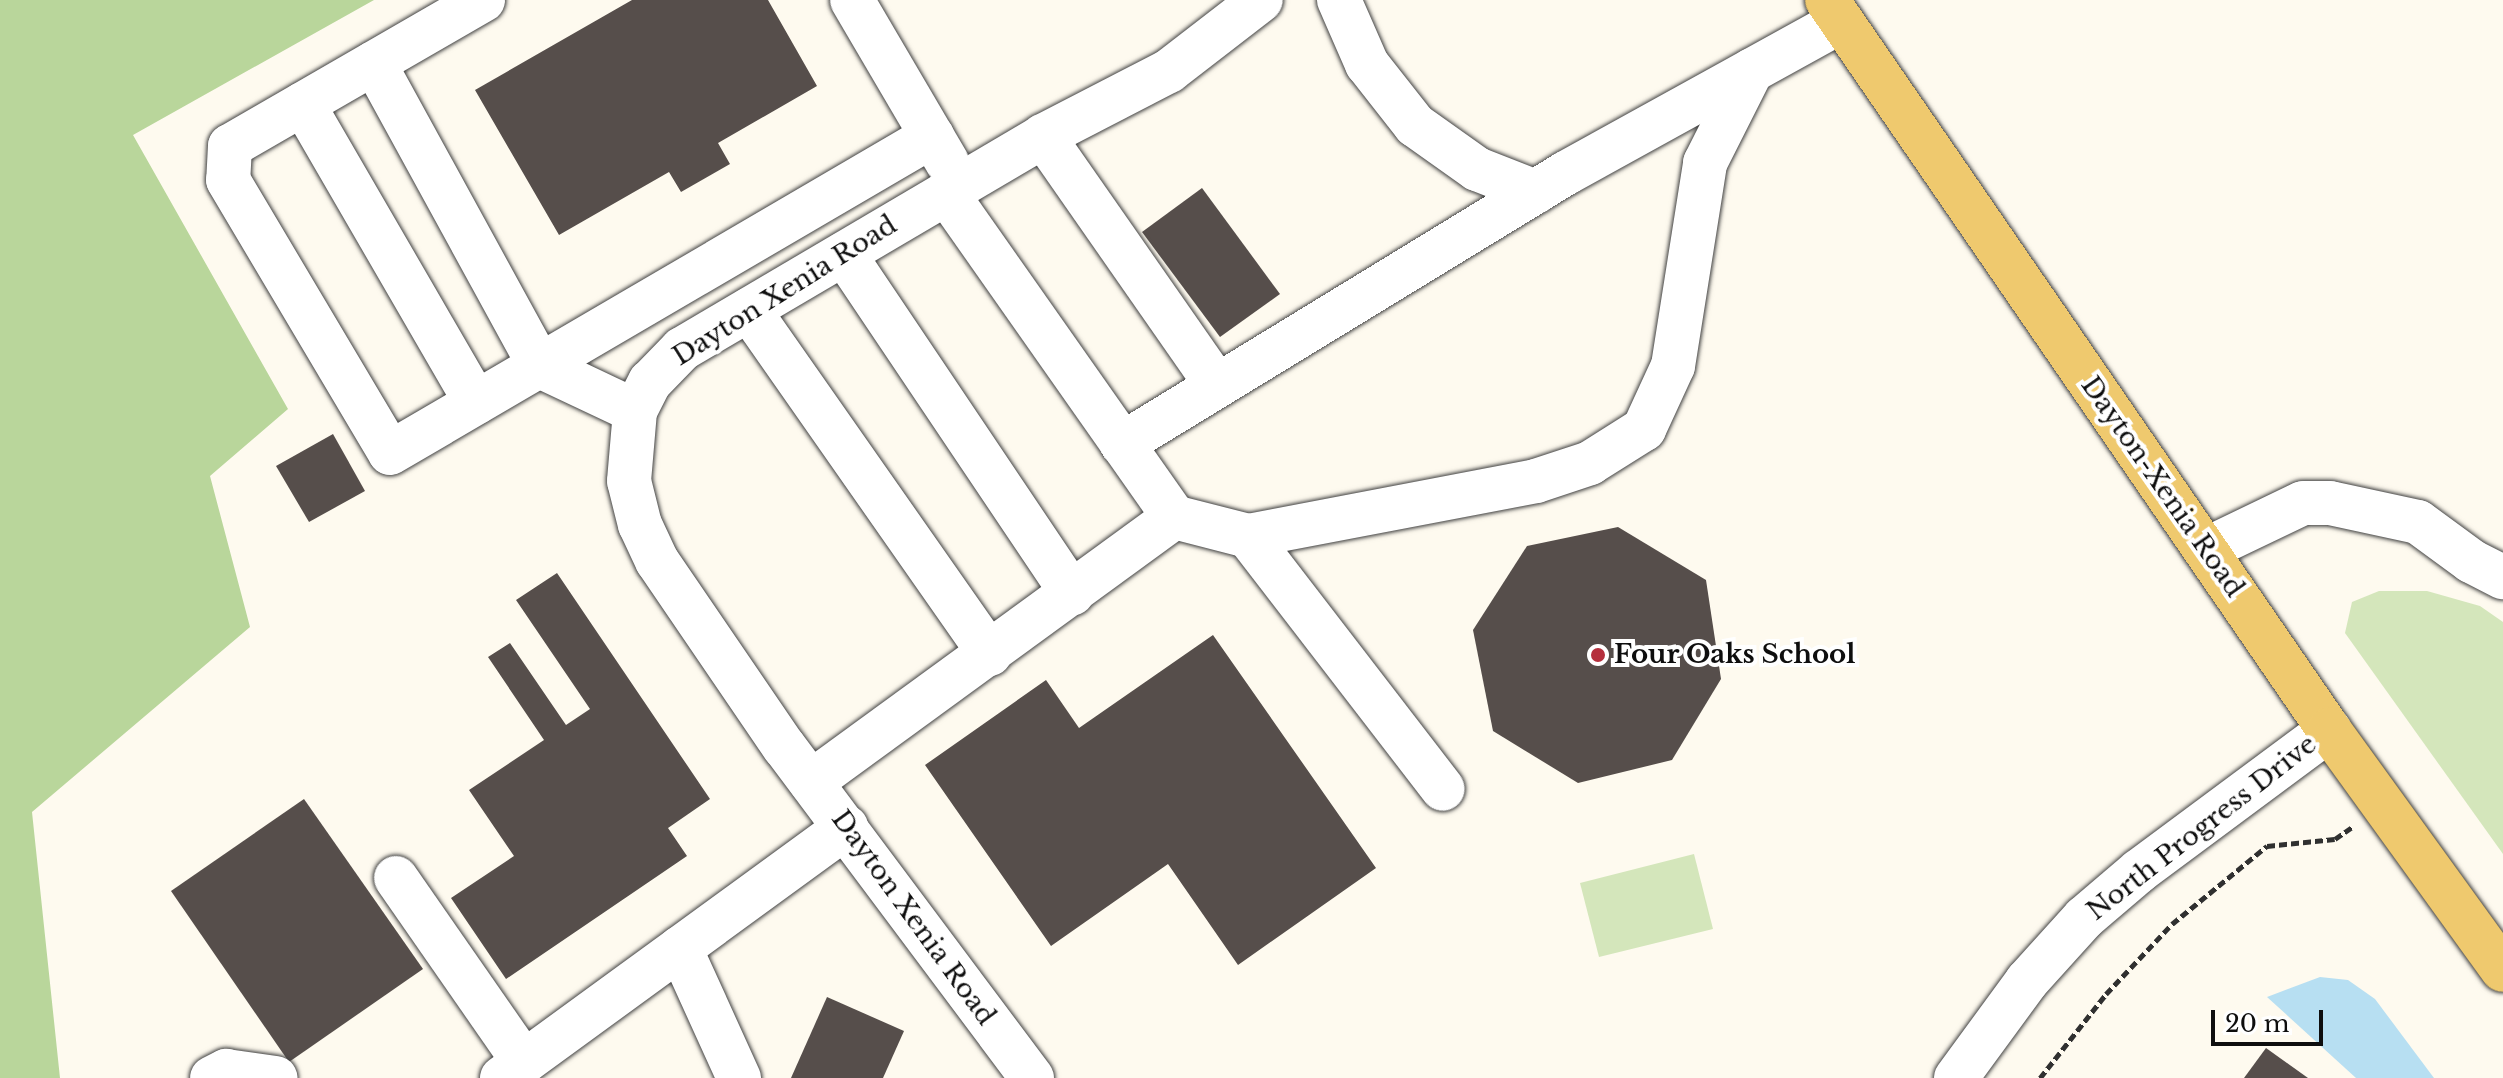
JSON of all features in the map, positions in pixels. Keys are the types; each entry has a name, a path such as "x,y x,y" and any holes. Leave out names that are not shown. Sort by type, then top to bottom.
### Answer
{"main road":[{"name":"Dayton-Xenia Road","path":"1834,10 2329,730 2503,970"}],"street":[{"path":"483,0 230,146 228,180 390,453 932,136"},
{"path":"852,0 932,136 954,189 1122,444 1174,517 1248,536 1536,481 1590,463 1644,429 1673,366 1705,163 1752,70"},
{"name":"Dayton Xenia Road","path":"1032,1078 811,782 657,561 640,525 629,481 635,411 667,362 1043,136 1169,71 1261,0"},
{"path":"1339,0 1367,64 1415,125 1477,169 1536,192"},
{"path":"1122,444 1536,192 1752,70 1834,10"},
{"path":"374,63 540,366 635,411"},
{"path":"303,104 476,403"},
{"path":"1043,136 1217,385"},
{"path":"844,254 1072,593"},
{"path":"749,310 990,654"},
{"path":"2207,549 2303,503 2330,503 2418,522 2471,561 2503,577"},
{"path":"811,782 1174,517"},
{"path":"1248,536 1443,789"},
{"name":"North Progress Drive","path":"1956,1078 2027,981 2084,918 2139,871 2329,730"},
{"path":"396,878 513,1070 846,827"},
{"path":"680,948 739,1078"},
{"path":"212,1078 226,1071 276,1078"}],"path":[{"path":"2040,1078 2106,994 2172,924 2267,846 2335,839 2384,805"}],"green space":[{"path":"0,0 374,0 133,135 288,409 210,476 250,627 32,812 60,1078 0,1078"},
{"path":"2379,591 2427,591 2480,606 2503,622 2503,854 2345,633 2352,602"},
{"path":"1694,854 1713,929 1599,957 1580,883"}],"water":[{"path":"2320,977 2348,980 2375,999 2434,1078 2356,1078 2267,997"}],"building":[{"path":"632,0 768,0 817,86 718,143 730,164 681,192 669,172 559,235 475,90"},
{"path":"1202,188 1280,294 1220,337 1142,232"},
{"path":"333,434 365,491 309,522 276,466"},
{"name":"Four Oaks School","path":"1618,527 1706,580 1721,679 1672,760 1578,783 1493,731 1473,630 1527,546"},
{"path":"557,573 710,799 668,828 687,856 506,979 451,898 514,856 469,790 544,740 488,657 510,643 566,725 590,709 516,600"},
{"path":"1213,635 1376,868 1238,965 1168,864 1051,946 925,765 1046,680 1079,728"},
{"path":"304,799 423,969 289,1062 171,891"},
{"path":"827,997 904,1031 883,1078 791,1078"},
{"path":"2266,1048 2308,1078 2244,1078"}],"place":[{"name":"Four Oaks School","path":"1598,655"}]}
